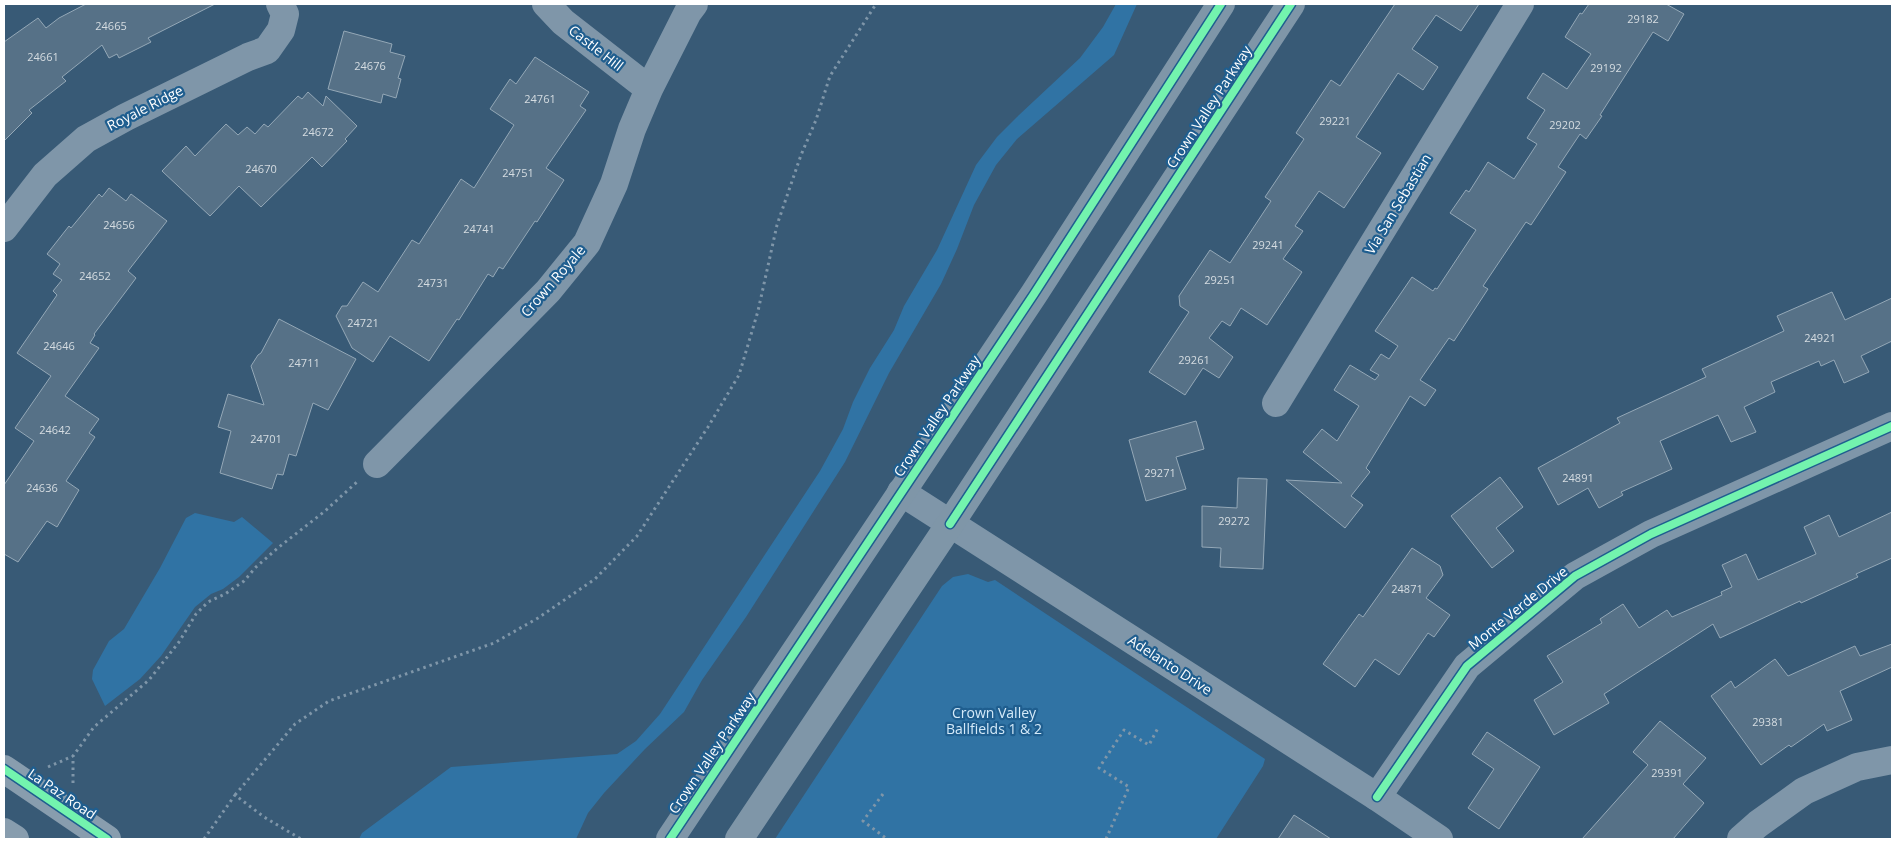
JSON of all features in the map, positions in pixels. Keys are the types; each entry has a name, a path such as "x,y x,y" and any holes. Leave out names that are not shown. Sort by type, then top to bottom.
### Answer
{"main road":[{"name":"Crown Valley Parkway","path":"670,839 1034,294 1221,4"},
{"name":"Crown Valley Parkway","path":"739,839 950,524 1291,4"},
{"name":"La Paz Road","path":"4,769 107,839"},
{"path":"4,832 15,839"}],"street":[{"name":"Royale Ridge","path":"4,228 45,175 86,140 135,112 267,50 281,30 285,14 280,4"},
{"name":"Castle Hill","path":"546,4 562,22 649,88"},
{"name":"Crown Royale","path":"377,464 548,291 587,243 614,184 632,129 649,88 688,12 694,4"},
{"name":"Via San Sebastian","path":"1276,403 1520,4"},
{"name":"Monte Verde Drive","path":"1377,797 1467,666 1575,576 1651,534 1892,426"},
{"name":"Adelanto Drive","path":"901,492 1377,797 1438,839"},
{"path":"1741,839 1758,824 1804,791 1857,767 1892,760"}],"path":[{"path":"204,839 235,795 295,724 329,701 494,643 538,618 595,580 637,536 708,427 739,374 758,311 777,226 830,76 876,4"},
{"path":"48,767 73,756 94,727 149,680 179,642 196,614 208,602 225,594 244,581 273,552 325,512 377,464"},
{"path":"1106,839 1130,787 1099,768 1124,730 1149,745 1159,726"},
{"path":"73,756 73,783"},
{"path":"883,794 863,821 888,839"},
{"path":"235,795 264,817 301,839"}],"green space":[{"path":"1116,4 1137,4 1114,55 1017,139 996,165 974,205 941,284 889,373 845,462 746,617 702,680 684,712 645,749 604,793 588,813 576,839 359,839 362,833 451,767 617,754 636,741 660,714 820,471 843,429 853,402 870,368 894,330 904,306 937,250 976,165 997,137 1080,58 1103,27"},
{"path":"195,513 234,522 242,517 273,543 239,577 223,589 211,594 195,607 161,656 140,679 105,706 92,679 93,670 109,641 124,629 160,568 186,518"},
{"name":"Crown Valley Ballfields 1 & 2","path":"968,574 988,582 995,580 1265,759 1263,766 1216,839 775,839 942,586 953,577"}],"building":[{"path":"86,4 215,4 148,38 151,42 119,58 117,54 109,58 102,45 62,77 66,81 29,110 32,113 4,141 4,42 38,18 46,28 59,18"},
{"path":"1395,4 1479,4 1461,31 1436,15 1412,49 1438,67 1423,90 1398,73 1356,137 1381,153 1344,208 1319,191 1295,226 1303,231 1283,259 1302,272 1267,325 1241,308 1230,326 1222,321 1209,338 1233,357 1219,378 1203,368 1185,395 1149,372 1189,312 1180,306 1179,296 1210,250 1230,263 1271,201 1265,197 1304,139 1296,133 1331,80 1340,86"},
{"path":"1589,4 1666,4 1684,14 1668,41 1653,32 1586,139 1580,134 1558,167 1566,172 1531,225 1526,222 1483,286 1488,289 1454,341 1449,338 1420,380 1436,390 1425,406 1410,396 1366,468 1370,472 1351,496 1363,505 1345,528 1286,480 1342,483 1303,452 1322,429 1337,441 1359,406 1334,390 1350,365 1375,380 1379,375 1370,370 1381,354 1389,359 1398,346 1375,331 1412,277 1433,291 1435,288 1437,289 1476,230 1450,213 1466,190 1469,192 1488,162 1514,179 1537,144 1527,138 1545,110 1527,98 1543,73 1567,89 1591,54 1565,37 1580,13 1582,14"},
{"path":"344,31 392,44 390,52 405,56 398,78 401,79 396,98 383,94 381,103 328,89"},
{"path":"535,57 589,92 580,106 586,110 546,168 564,180 503,269 499,267 493,277 488,274 459,320 457,319 429,361 390,336 373,362 352,348 336,316 342,306 347,306 363,282 378,292 412,240 419,244 461,179 474,188 514,125 490,109 510,79 516,84"},
{"path":"308,92 323,106 326,96 357,126 345,139 347,141 322,167 312,157 261,207 239,186 210,216 162,171 186,146 195,156 226,124 238,135 247,127 255,134 264,124 268,127 298,96 302,99"},
{"path":"109,188 126,201 131,194 167,221 128,271 136,278 94,334 90,343 99,348 65,396 99,419 89,433 95,437 66,481 79,490 57,527 47,521 18,562 4,554 4,485 34,441 15,428 51,376 17,353 57,295 53,291 62,280 53,274 60,264 47,254 69,226 71,228 99,194 102,197"},
{"path":"1832,292 1845,320 1892,298 1892,341 1861,356 1869,372 1844,383 1834,360 1821,366 1819,361 1771,382 1775,392 1744,407 1756,432 1731,442 1718,415 1660,441 1672,469 1621,492 1623,495 1599,508 1588,488 1558,505 1538,468 1620,423 1617,418 1706,377 1702,369 1784,331 1777,316"},
{"path":"279,319 356,359 328,410 313,403 296,456 289,454 283,475 277,474 272,489 220,473 231,431 218,427 228,394 264,405 251,366 261,353"},
{"path":"1196,421 1204,449 1176,457 1186,489 1146,501 1129,440"},
{"path":"1500,477 1523,507 1496,528 1514,551 1492,568 1451,516"},
{"path":"1238,478 1267,479 1263,569 1220,567 1221,548 1202,547 1202,506 1237,508"},
{"path":"1892,512 1892,558 1856,574 1858,577 1720,638 1713,624 1604,694 1609,703 1554,735 1534,700 1563,682 1547,656 1602,623 1600,619 1623,604 1639,628 1667,610 1672,617 1722,595 1721,592 1732,587 1722,565 1746,554 1758,580 1816,554 1804,527 1829,515 1839,537"},
{"path":"1412,548 1440,566 1443,575 1426,598 1450,615 1434,637 1428,633 1399,675 1375,659 1355,687 1323,664 1359,614 1363,617"},
{"path":"1892,644 1892,667 1840,691 1852,720 1827,731 1824,724 1761,765 1711,696 1731,681 1735,688 1775,659 1788,676 1855,646 1860,656"},
{"path":"1660,721 1706,758 1683,784 1704,803 1673,839 1582,839 1648,765 1633,752"},
{"path":"1487,732 1540,767 1499,829 1468,808 1494,769 1472,754"},
{"path":"1294,815 1331,839 1278,839"}],"cycle path":[{"path":"670,839 1034,294 1221,4"},
{"path":"950,524 1291,4"},
{"path":"1377,797 1467,666 1575,576 1651,534 1892,426"},
{"path":"4,769 107,839"}]}
